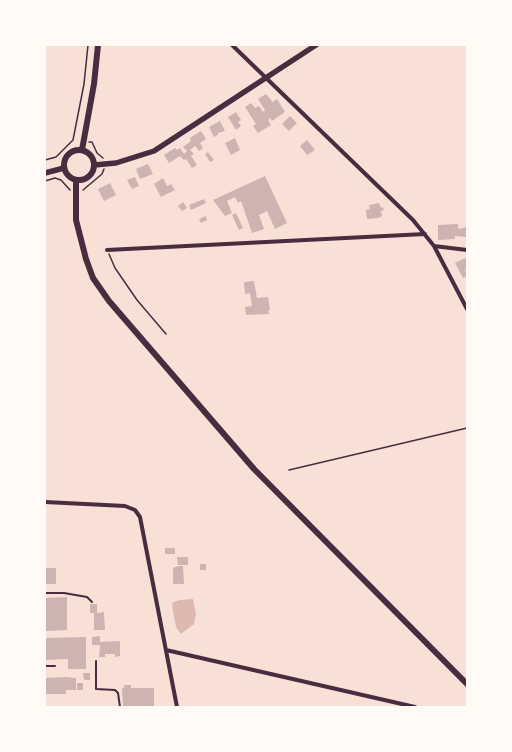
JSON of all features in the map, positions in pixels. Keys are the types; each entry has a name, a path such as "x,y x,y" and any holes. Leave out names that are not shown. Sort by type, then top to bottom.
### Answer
{"main road":[{"path":"82,150 94,84 98,45"},
{"path":"77,150 82,150 89,154 94,166 88,177 76,180 69,177 64,168 65,158 68,154 77,150"},
{"path":"76,180 76,220 86,259 93,278 109,301 254,469 467,684"}],"street":[{"path":"232,45 413,220 434,246 467,309"},
{"path":"94,166 116,164 154,151 316,45"},
{"path":"45,173 64,168"},
{"path":"107,250 425,234"},
{"path":"434,246 467,250"},
{"path":"45,502 125,506 135,510 140,517 177,707"},
{"path":"166,650 415,707"}],"lane":[{"path":"45,593 64,593 87,597 92,602"},
{"path":"96,661 96,688 115,690 118,692 120,707"},
{"path":"45,666 55,666"}],"path":[{"path":"45,160 56,157 67,148 74,139 84,84 88,45"},
{"path":"74,139 92,142 97,152 103,157 104,165"},
{"path":"45,181 55,178"},
{"path":"107,250 115,268 137,300 166,334"},
{"path":"289,470 467,428"}],"shaded area":[{"path":"193,599 196,614 194,624 181,634 176,627 172,606 173,602"}],"building":[{"path":"266,94 272,101 271,103 277,99 285,112 272,121 270,118 268,120 271,125 258,133 253,126 256,124 245,107 251,103 255,108 259,106 263,112 265,110 258,99"},
{"path":"236,112 241,120 238,122 241,126 236,130 228,117"},
{"path":"290,116 297,123 289,131 282,124"},
{"path":"220,121 225,131 218,133 218,135 214,137 209,127"},
{"path":"201,131 206,139 200,143 203,148 199,151 195,146 190,150 194,154 191,156 197,165 192,168 186,159 184,160 180,156 169,163 164,155 175,148 177,150 180,148 184,154 187,151 183,147 191,141 190,138"},
{"path":"235,138 240,150 231,155 225,143"},
{"path":"307,140 315,150 307,155 300,146"},
{"path":"208,152 214,160 210,162 205,154"},
{"path":"148,164 153,174 140,179 136,169"},
{"path":"265,176 287,223 275,229 267,211 259,215 264,229 252,233 241,201 238,203 235,197 227,201 232,213 225,216 213,200"},
{"path":"135,177 139,186 132,189 127,180"},
{"path":"163,178 167,186 171,184 175,190 161,197 154,184"},
{"path":"110,183 116,195 104,201 98,189"},
{"path":"204,199 206,203 191,210 189,205"},
{"path":"183,202 187,208 182,211 178,206"},
{"path":"379,203 381,208 383,207 384,210 381,211 382,216 379,218 367,219 366,210 370,209 369,205"},
{"path":"236,213 243,228 239,230 232,215"},
{"path":"206,216 207,220 201,223 199,219"},
{"path":"458,224 458,229 467,227 467,237 455,236 455,239 438,240 438,225"},
{"path":"465,258 467,262 467,268 465,269 467,276 463,278 455,263"},
{"path":"254,281 257,298 268,297 270,310 268,310 269,314 246,315 245,307 252,306 250,293 245,294 244,282"},
{"path":"165,548 175,548 175,554 165,554"},
{"path":"177,557 188,557 188,565 178,565"},
{"path":"200,564 206,564 206,570 200,570"},
{"path":"183,566 184,584 173,584 173,568"},
{"path":"45,568 56,568 56,584 45,584"},
{"path":"67,597 67,630 45,631 45,598"},
{"path":"90,604 97,604 97,613 104,612 105,630 94,630 94,613 90,613"},
{"path":"100,636 100,642 120,641 120,656 115,657 115,654 105,654 105,657 99,657 100,645 92,645 92,637"},
{"path":"86,637 86,669 68,669 68,659 45,660 45,638"},
{"path":"83,673 90,673 90,680 84,680"},
{"path":"45,678 76,678 76,690 66,690 66,694 45,694"},
{"path":"77,683 83,683 83,690 77,690"},
{"path":"124,685 131,685 131,688 154,688 154,707 123,707 122,688 124,688"}]}
